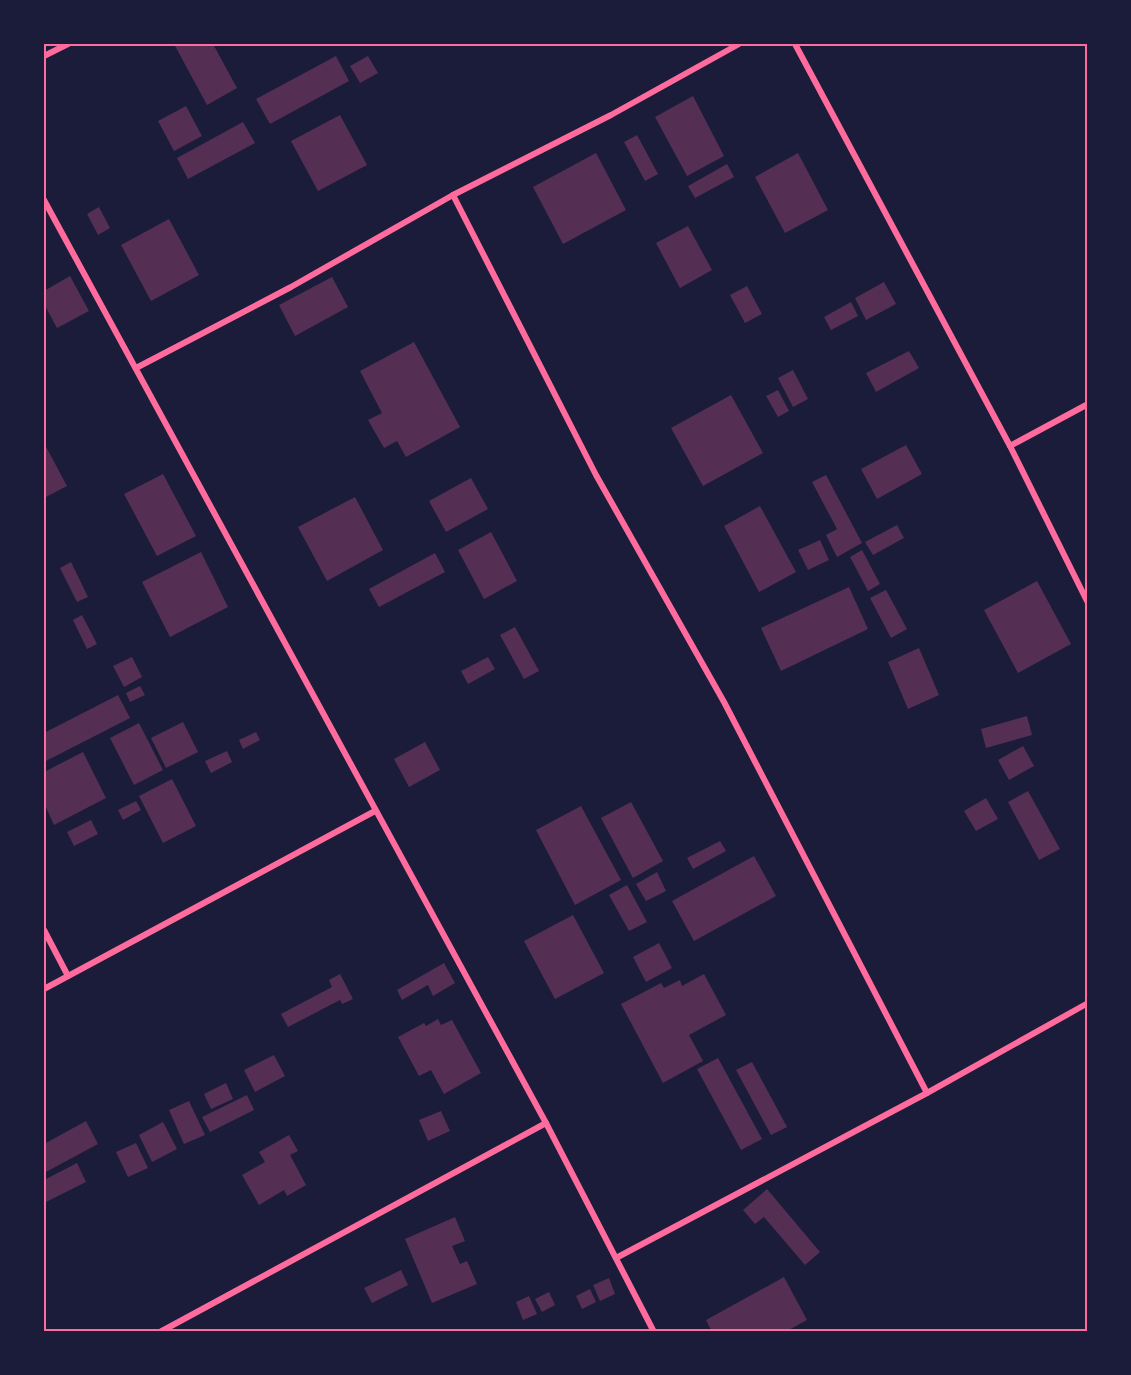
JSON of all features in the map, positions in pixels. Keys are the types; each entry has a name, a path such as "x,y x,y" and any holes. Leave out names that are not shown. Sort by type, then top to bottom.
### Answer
{"street":[{"path":"44,56 68,44"},
{"path":"136,368 291,287 453,195 611,115 739,44"},
{"path":"795,44 1010,446 1088,603"},
{"path":"453,195 596,475 724,702 927,1093"},
{"path":"44,200 546,1123 654,1332"},
{"path":"1010,446 1088,404"},
{"path":"44,989 375,811"},
{"path":"44,930 68,976"},
{"path":"616,1258 927,1093 1088,1003"},
{"path":"160,1332 546,1123"}],"building":[{"path":"174,44 213,44 237,88 207,105"},
{"path":"336,56 349,81 270,124 256,99"},
{"path":"368,56 378,73 360,83 350,66"},
{"path":"693,96 724,156 687,176 655,117"},
{"path":"186,106 202,136 174,151 158,121"},
{"path":"340,115 367,165 318,191 291,141"},
{"path":"243,122 255,143 188,179 177,158"},
{"path":"637,135 658,174 645,181 624,142"},
{"path":"596,153 626,210 563,244 533,187"},
{"path":"798,153 828,210 785,233 755,177"},
{"path":"727,164 734,177 695,198 688,186"},
{"path":"99,207 110,228 98,235 87,214"},
{"path":"169,219 199,275 151,301 121,245"},
{"path":"688,226 712,270 680,288 656,243"},
{"path":"70,276 89,311 57,328 44,304 44,291"},
{"path":"332,277 348,307 295,336 279,305"},
{"path":"884,282 896,304 866,320 855,298"},
{"path":"747,286 762,314 745,323 730,295"},
{"path":"851,302 858,316 831,330 824,317"},
{"path":"414,342 460,427 406,457 397,441 384,448 368,420 382,413 360,371"},
{"path":"909,351 919,368 876,392 866,373"},
{"path":"793,370 808,399 793,407 778,378"},
{"path":"778,390 789,411 778,417 766,396"},
{"path":"731,395 763,453 703,486 671,428"},
{"path":"44,443 67,486 44,498"},
{"path":"906,445 922,474 877,499 861,469"},
{"path":"163,474 196,536 157,556 124,494"},
{"path":"826,475 862,543 837,557 826,535 837,529 812,482"},
{"path":"471,478 488,509 446,532 429,501"},
{"path":"355,497 383,550 327,581 298,527"},
{"path":"760,506 796,572 759,592 724,526"},
{"path":"897,525 904,538 873,555 865,542"},
{"path":"491,532 517,581 484,599 458,550"},
{"path":"820,540 829,560 808,570 798,550"},
{"path":"862,550 880,584 868,591 850,557"},
{"path":"201,552 228,607 170,637 142,582"},
{"path":"435,553 445,572 379,607 369,589"},
{"path":"71,562 88,597 77,602 60,568"},
{"path":"1037,581 1071,644 1018,673 984,610"},
{"path":"849,587 868,629 781,671 761,628"},
{"path":"886,590 907,629 891,638 870,598"},
{"path":"82,615 97,644 87,649 73,620"},
{"path":"515,627 539,671 524,679 500,635"},
{"path":"919,648 939,695 908,709 888,662"},
{"path":"132,657 142,677 124,687 113,666"},
{"path":"488,657 495,669 468,684 461,671"},
{"path":"140,686 145,695 130,702 126,693"},
{"path":"118,695 130,718 44,762 44,733"},
{"path":"1027,716 1032,735 986,748 981,729"},
{"path":"183,722 198,752 166,768 151,738"},
{"path":"139,723 163,770 134,785 110,738"},
{"path":"256,732 260,740 243,749 239,740"},
{"path":"425,742 440,770 409,787 394,759"},
{"path":"1023,746 1034,766 1009,780 998,760"},
{"path":"227,751 232,762 211,773 205,761"},
{"path":"83,752 106,798 54,825 44,803 44,772"},
{"path":"172,779 196,826 163,843 139,796"},
{"path":"1028,791 1060,849 1039,860 1008,802"},
{"path":"986,798 998,819 976,831 964,811"},
{"path":"136,801 141,810 123,820 118,810"},
{"path":"631,802 663,861 633,878 601,818"},
{"path":"581,806 621,880 575,905 536,830"},
{"path":"91,820 98,834 74,846 67,832"},
{"path":"720,841 726,851 693,869 687,858"},
{"path":"754,856 776,896 694,941 672,901"},
{"path":"657,872 666,891 646,901 636,884"},
{"path":"627,885 647,922 629,931 609,895"},
{"path":"573,915 604,973 555,999 524,941"},
{"path":"659,943 672,968 646,982 633,957"},
{"path":"444,963 455,983 433,996 428,985 402,1000 397,990"},
{"path":"340,974 353,999 342,1004 340,1000 288,1027 281,1014 332,987 329,980"},
{"path":"704,974 726,1015 689,1035 703,1061 663,1083 621,1004 661,983 664,988 680,980 682,986"},
{"path":"438,1019 441,1025 452,1020 481,1073 444,1094 431,1070 419,1076 398,1037 424,1023 426,1026"},
{"path":"274,1055 285,1076 255,1092 244,1070"},
{"path":"718,1058 762,1139 741,1150 697,1069"},
{"path":"752,1062 787,1127 771,1135 736,1070"},
{"path":"226,1083 233,1099 211,1109 204,1094"},
{"path":"247,1095 254,1110 210,1132 202,1117"},
{"path":"189,1101 205,1135 184,1144 169,1110"},
{"path":"441,1111 450,1131 428,1141 419,1120"},
{"path":"86,1121 98,1144 44,1173 44,1144"},
{"path":"163,1122 177,1149 152,1162 139,1135"},
{"path":"289,1135 298,1151 290,1155 306,1185 287,1196 284,1190 259,1205 242,1175 265,1162 259,1152"},
{"path":"136,1143 148,1168 128,1177 116,1152"},
{"path":"77,1163 86,1182 44,1203 44,1180"},
{"path":"767,1189 820,1252 805,1265 764,1217 755,1224 743,1210"},
{"path":"455,1217 465,1241 452,1246 460,1264 467,1261 477,1284 432,1303 405,1239"},
{"path":"401,1270 408,1285 372,1303 364,1288"},
{"path":"784,1277 807,1320 785,1332 712,1332 706,1320"},
{"path":"609,1278 615,1294 600,1301 593,1285"},
{"path":"590,1289 596,1302 582,1309 576,1296"},
{"path":"549,1292 555,1305 542,1312 535,1299"},
{"path":"529,1296 537,1314 523,1320 516,1302"}]}
